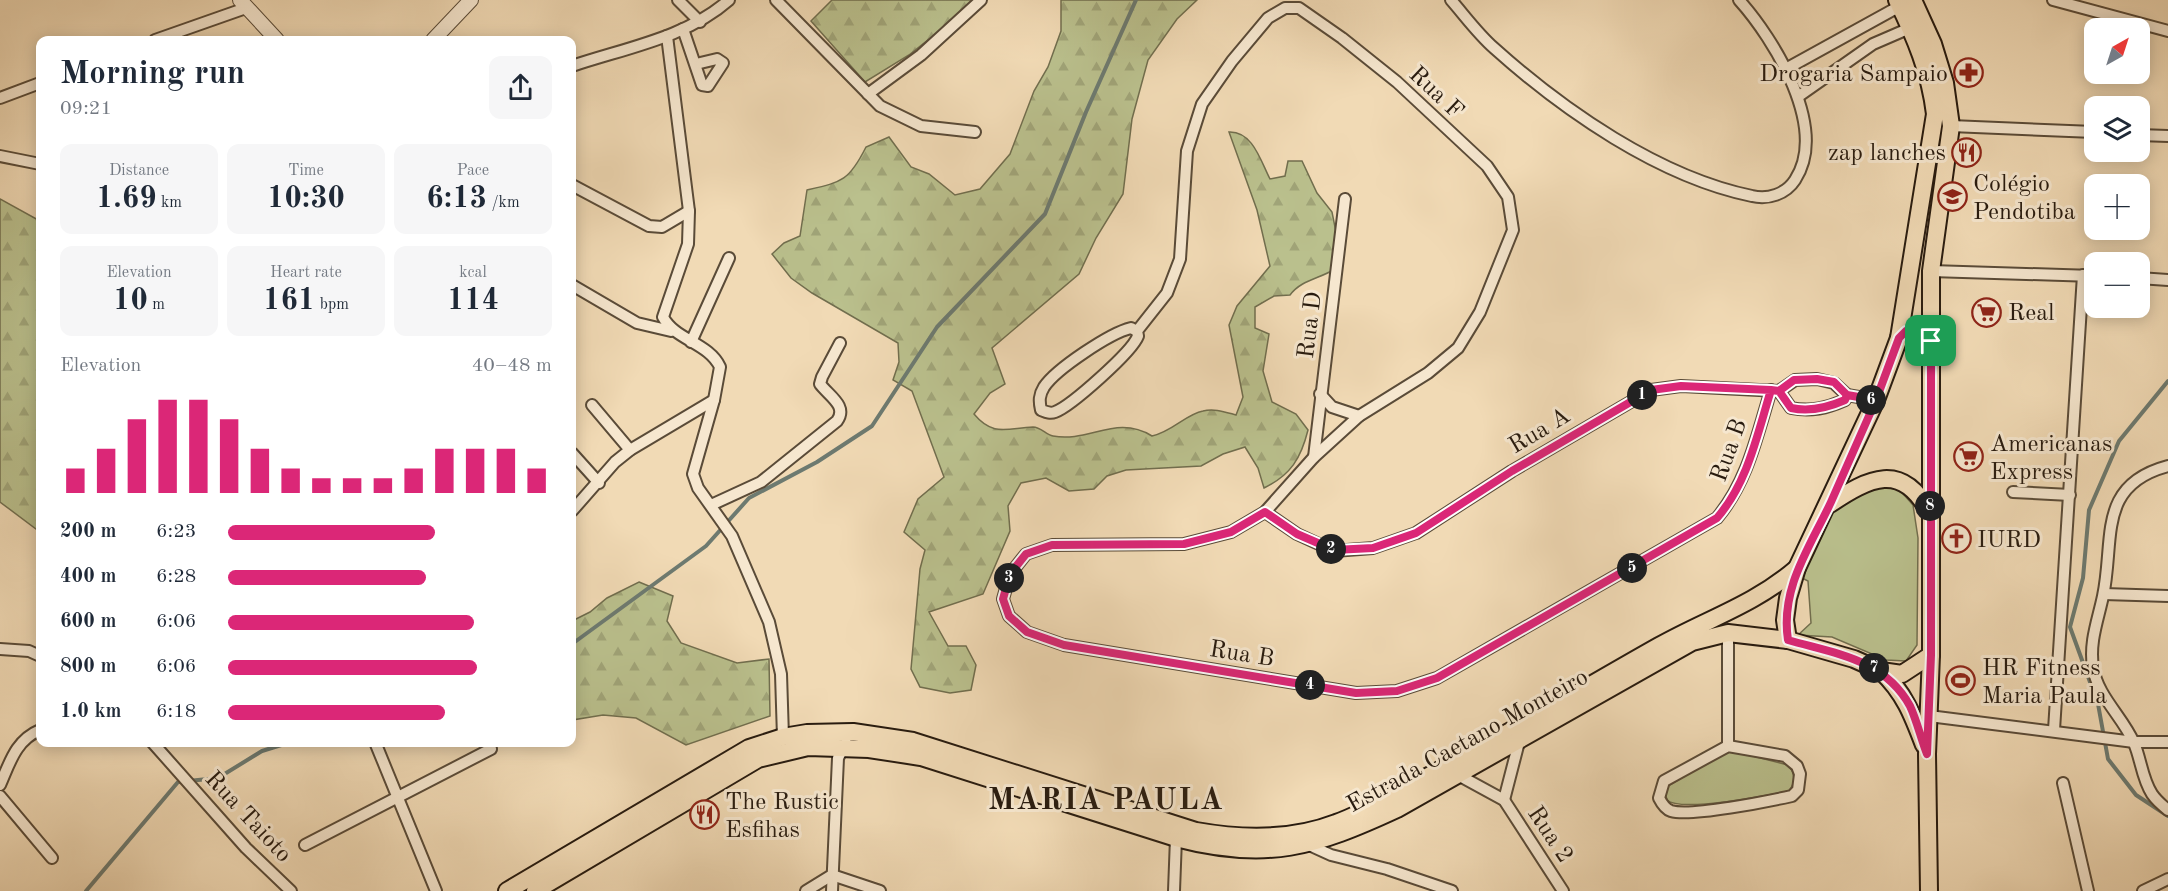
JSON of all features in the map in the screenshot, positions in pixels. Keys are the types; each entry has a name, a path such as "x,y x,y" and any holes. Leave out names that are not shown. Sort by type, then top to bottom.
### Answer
{"main road":[{"path":"1788,640 1785,620 1788,598 1797,568 1876,400 1899,338 1935,114 1930,81 1903,2"},
{"path":"1903,2 1933,44 1945,83 1951,126 1931,271 1931,655 1927,754 1929,891"},
{"path":"1899,338 1906,331 1918,328 1931,341"},
{"path":"1829,504 1871,479 1885,477 1903,482 1919,494 1930,513"},
{"name":"Estrada Caetano Monteiro","path":"507,891 749,748 783,736 807,733 853,732 913,741 1196,831 1228,837 1302,832 1336,824 1554,709 1661,645 1760,597 1797,568"},
{"name":"Estrada Caetano Monteiro","path":"535,891 758,759 808,747 843,747 921,757 1176,838 1207,846 1260,851 1310,845 1349,832 1461,776 1692,642 1728,633 1788,640 1854,659 1881,671 1902,674 1931,655"},
{"name":"Estrada Caetano Monteiro","path":"1881,671 1896,685 1911,708 1927,754"}],"street":[{"path":"437,36 471,0"},
{"path":"678,0 700,22"},
{"path":"576,65 667,36 700,22 729,0"},
{"path":"776,0 880,106 895,116 921,126 975,132"},
{"path":"868,94 921,55 981,0"},
{"path":"1451,0 1493,47 1622,145 1668,169 1753,197 1776,196 1792,185 1803,169 1807,141 1799,96 1757,20 1739,0"},
{"path":"2054,0 2168,31"},
{"path":"1784,70 1903,2"},
{"path":"174,36 243,4 273,36"},
{"name":"Rua F","path":"1137,331 1131,328 1117,333 1052,378 1041,394 1041,410 1047,413 1054,412 1076,397 1127,353 1135,344 1137,331 1167,293 1180,259 1188,151 1202,104 1232,61 1268,18 1285,8 1299,8 1342,38 1397,82 1487,166 1508,197 1513,230 1480,312 1458,348 1428,373 1359,416 1314,457 1265,512"},
{"path":"1799,96 1873,44 1910,28"},
{"path":"683,29 696,64"},
{"path":"667,36 689,211 688,244 663,317 671,331"},
{"path":"0,99 36,85"},
{"path":"1951,126 2084,132"},
{"path":"2150,135 2168,136"},
{"path":"0,156 36,163"},
{"path":"576,187 649,226 662,227 689,211"},
{"name":"Rua D","path":"1314,457 1345,199"},
{"path":"691,342 729,258"},
{"path":"1931,271 2084,276"},
{"path":"2150,279 2168,280"},
{"path":"576,287 637,323 671,331 691,342 714,357 720,367 714,400 693,474 698,488 732,536 769,622 781,674 783,736"},
{"path":"2054,730 2085,318"},
{"path":"711,505 761,482 841,416 841,407 820,384 840,343"},
{"name":"Rua A","path":"1265,512 1297,534 1334,550 1373,548 1416,533 1521,465 1651,390 1681,386 1775,391 1794,380 1817,379 1834,382 1847,395"},
{"path":"1775,391 1791,408 1804,410 1833,406 1845,400 1847,395 1876,400"},
{"name":"Rua B","path":"1265,512 1231,532 1184,544 1052,545 1026,554 1010,574 1005,591 1003,599 1009,616 1027,632 1064,645 1356,693 1397,691 1437,678 1490,650 1717,518 1732,500 1748,466 1775,391"},
{"path":"1320,394 1332,407 1359,416"},
{"path":"576,507 615,462 630,450 714,400"},
{"path":"592,405 630,450"},
{"path":"576,457 599,483"},
{"path":"2168,466 2146,472 2131,484 2120,499 2112,520 2104,594 2091,648 2093,670 2100,688 2134,742 2152,795 2168,810"},
{"path":"2013,492 2070,495"},
{"path":"2104,594 2168,596"},
{"path":"1728,633 1728,746"},
{"path":"0,649 29,651 36,654"},
{"path":"1929,716 2070,732 2134,742 2168,742"},
{"path":"0,785 14,751 36,732"},
{"path":"832,891 838,758 853,732"},
{"name":"Rua 2","path":"1504,800 1519,742"},
{"path":"1728,746 1785,756 1792,760 1800,774 1798,790 1792,796 1742,807 1677,812 1666,808 1659,798 1664,781 1728,746"},
{"name":"Rua Taioto","path":"157,747 246,848 291,891"},
{"path":"377,747 435,891"},
{"path":"305,845 491,749"},
{"name":"Rua 2","path":"1461,776 1504,800 1563,891"},
{"path":"2063,783 2088,891"},
{"path":"0,796 52,858"},
{"path":"1174,891 1176,838"},
{"path":"1310,845 1331,855 1387,869 1452,891"},
{"path":"806,891 832,875"},
{"path":"832,875 880,891"},
{"path":"2143,891 2168,879"}],"green space":[{"path":"832,0 978,0 909,55 865,82 811,21"},
{"path":"1061,0 1197,0 1177,19 1148,60 1132,119 1123,194 1096,238 1079,274 992,348 1005,384 990,393 974,414 981,421 1001,430 1036,427 1053,436 1079,436 1114,428 1126,428 1139,430 1152,436 1207,410 1236,415 1243,397 1229,325 1237,306 1270,266 1257,210 1229,132 1237,133 1250,142 1270,179 1285,176 1288,161 1302,161 1317,193 1332,212 1337,237 1335,269 1305,283 1290,295 1274,296 1255,307 1255,328 1269,334 1263,371 1272,402 1296,414 1308,430 1294,465 1264,488 1258,468 1245,447 1223,454 1201,466 1126,470 1107,476 1094,489 1069,491 1046,478 1021,483 1008,506 1010,531 983,594 929,612 948,646 966,646 976,665 971,690 950,693 920,687 911,669 920,569 925,550 904,532 918,499 944,477 912,391 893,380 899,362 898,343 812,293 791,278 772,254 784,243 800,236 807,190 837,182 855,167 866,147 889,137 911,167 929,174 955,195 980,189 1010,154 1034,91 1048,67 1061,31"},
{"path":"0,199 36,219 36,529 0,502"},
{"path":"1863,486 1898,488 1913,505 1918,538 1917,645 1906,661 1886,660 1832,637 1798,635 1811,623 1808,581 1798,576 1830,514"},
{"path":"639,582 673,596 667,621 681,643 737,663 769,659 770,716 686,745 636,718 603,715 576,719 576,619 590,612 607,598"},
{"path":"1733,751 1788,765 1794,778 1789,791 1706,804 1675,804 1667,800 1665,792 1668,786 1723,753"}],"waterway":[{"path":"576,641 706,546 749,498 817,462 872,426 937,327 1045,214 1086,112 1136,0"},
{"path":"2168,381 2119,441 2089,510 2083,578 2070,627 2098,704 2108,759 2136,795 2168,816"},
{"path":"86,891 178,782 218,778 262,751 275,747"}],"place":[{"name":"Drogaria Sampaio","path":"1969,73"},
{"name":"zap lanches","path":"1967,152"},
{"name":"Colégio Pendotiba","path":"1952,197"},
{"name":"Real","path":"1987,312"},
{"name":"Americanas Express","path":"1969,457"},
{"name":"IURD","path":"1956,539"},
{"name":"HR Fitness Maria Paula","path":"1961,681"},
{"name":"The Rustic Esfihas","path":"704,815"}],"district":[{"name":"MARIA PAULA","path":"1106,799"}],"route":[{"path":"1931,341 1925,332 1918,328 1906,331 1899,338 1876,400 1847,395 1834,382 1817,379 1794,380 1779,391 1771,390 1681,386 1651,390 1606,413 1416,533 1373,548 1334,550 1297,534 1265,512 1231,532 1184,544 1052,545 1026,554 1010,574 1003,599 1009,616 1027,632 1064,645 1356,693 1397,691 1437,678 1490,650 1717,518 1732,500 1748,466 1771,390 1779,391 1791,408 1804,410 1833,406 1845,400 1847,395 1852,395 1876,400 1797,568 1788,598 1785,620 1788,640 1854,659 1881,671 1896,685 1911,708 1927,754 1931,655 1931,341"}]}
